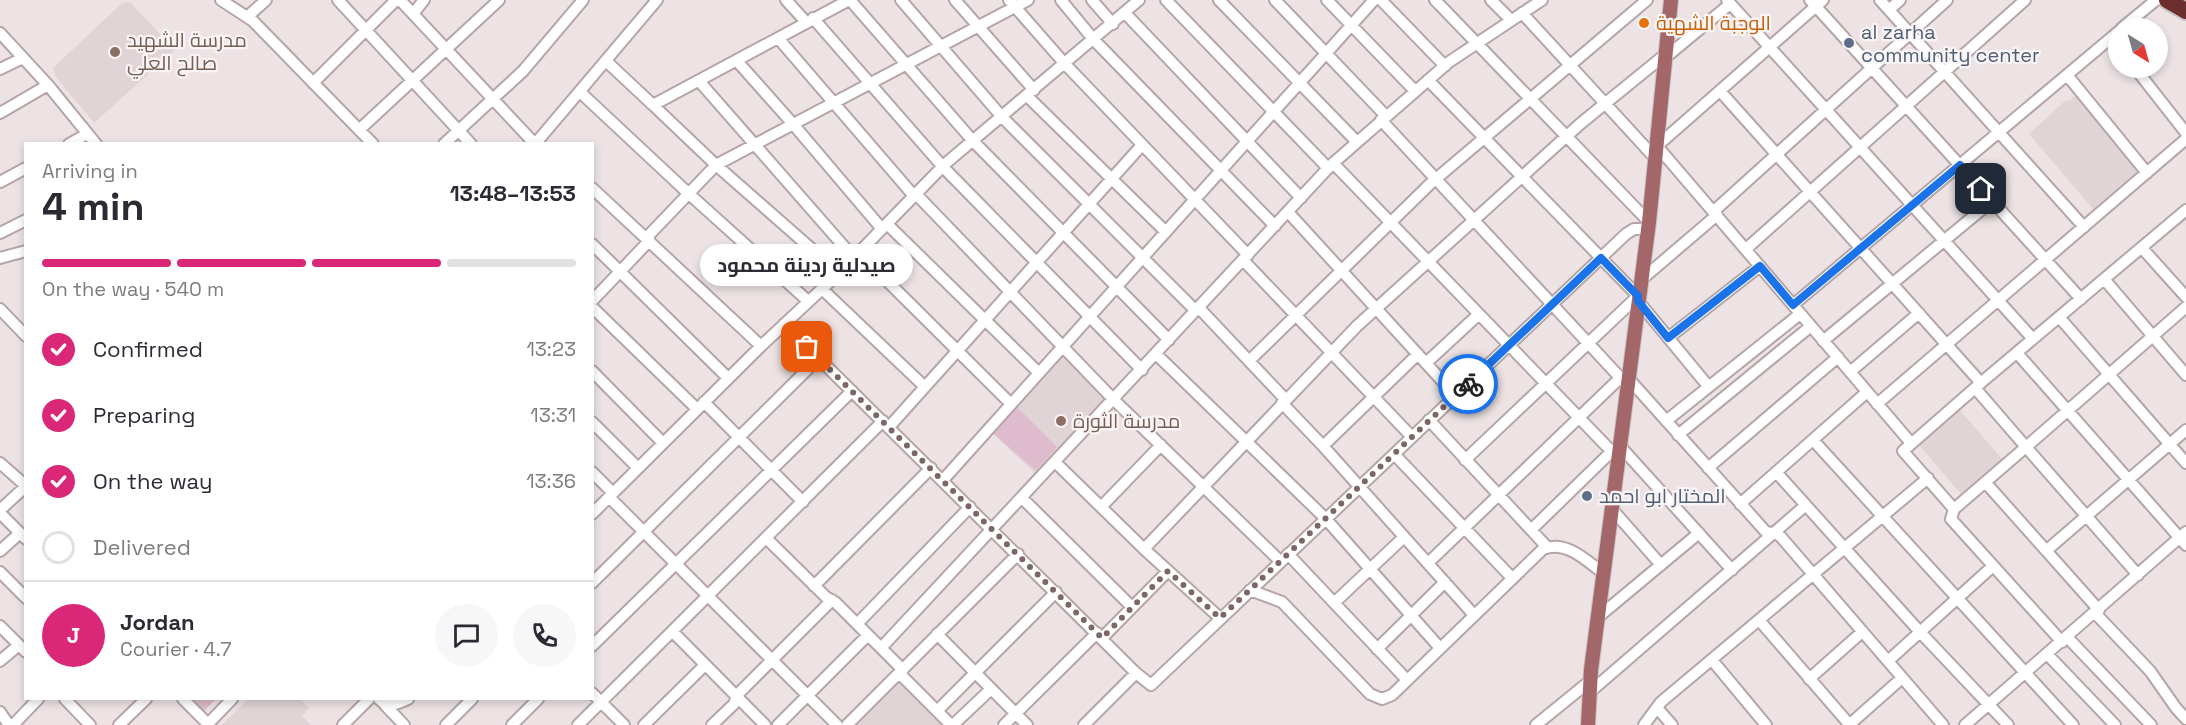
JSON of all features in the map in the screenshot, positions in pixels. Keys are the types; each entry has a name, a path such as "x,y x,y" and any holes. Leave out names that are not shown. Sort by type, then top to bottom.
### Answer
{"highway":[{"path":"2167,0 2186,11"}],"main road":[{"path":"1588,725 1590,687 1616,452 1657,152 1671,0"}],"street":[{"path":"220,0 247,17 371,142"},
{"path":"247,17 266,0"},
{"path":"338,0 469,142"},
{"path":"313,83 398,0 493,99 538,142"},
{"path":"412,14 424,0"},
{"path":"359,130 499,0"},
{"path":"446,142 524,71 583,0"},
{"path":"786,0 810,20 870,83 943,167 1142,370"},
{"path":"653,105 849,0 973,141 1169,340"},
{"path":"901,0 1002,117 1249,361 1474,615"},
{"path":"955,0 1030,93 1166,232"},
{"path":"650,241 649,235 716,165 978,26 1012,3 1028,0"},
{"path":"1061,0 1094,40 1275,225"},
{"path":"1092,0 1113,24"},
{"path":"594,512 728,378 839,273 943,167 1139,0"},
{"path":"1166,0 1274,112 1391,222 1578,417 1698,533 1732,570"},
{"path":"1219,0 1357,142"},
{"path":"1275,0 1326,54 1436,179 1588,343 1666,421 1766,532 1781,537 1940,721 1927,725"},
{"path":"1327,0 1415,91"},
{"path":"943,480 1374,0"},
{"path":"1381,0 1445,66"},
{"path":"784,324 1151,686 1626,234 1648,225 1566,136 1434,0"},
{"path":"1493,0 1511,20"},
{"path":"881,648 1331,166 1445,66 1542,0"},
{"path":"1249,361 1436,179 1647,0"},
{"path":"1880,0 2084,227"},
{"path":"1889,10 1900,0"},
{"path":"1641,280 1716,213 1776,154 1947,0"},
{"path":"1746,249 2025,0"},
{"path":"2134,18 2156,0"},
{"path":"540,142 653,1"},
{"path":"1144,549 1283,401 1376,308 1566,136 1666,56 1728,2 2033,339"},
{"path":"1657,152 1816,2 1872,68 2081,299"},
{"path":"1012,3 1065,64 1195,200 1296,315 1412,437"},
{"path":"1125,13 1300,198"},
{"path":"1522,13 1605,103 1716,213 1911,443"},
{"path":"1,36 48,85 94,142"},
{"path":"778,38 915,195 1114,400 1203,486 1334,603 1407,680"},
{"path":"1793,305 1998,132 2108,44"},
{"path":"0,69 23,58"},
{"path":"606,61 716,165 839,273"},
{"path":"737,61 884,227 1039,373"},
{"path":"2067,75 2147,173"},
{"path":"2143,78 2186,134"},
{"path":"1428,80 1638,298 1708,386"},
{"path":"699,81 857,255 1011,404"},
{"path":"0,113 48,85"},
{"path":"1720,91 1947,344 2026,447 2138,575"},
{"path":"580,92 808,301"},
{"path":"73,142 87,134"},
{"path":"1877,404 2186,139"},
{"path":"578,725 804,502 925,387 1142,145"},
{"path":"0,182 24,169"},
{"path":"594,190 761,346"},
{"path":"1823,341 1992,201"},
{"path":"1288,212 1455,395"},
{"path":"1954,509 1903,450 2185,213"},
{"path":"0,233 24,221"},
{"path":"594,299 650,241"},
{"path":"594,246 728,378"},
{"path":"2142,248 2186,297"},
{"path":"0,258 24,252"},
{"path":"1668,338 1760,266"},
{"path":"2104,279 2186,375"},
{"path":"822,289 925,387"},
{"path":"1465,460 1638,298"},
{"path":"2151,725 2064,640 1951,519 1954,509 2186,308"},
{"path":"0,309 24,334"},
{"path":"594,309 700,406 740,438 804,502"},
{"path":"1850,372 1919,313"},
{"path":"1323,446 1374,397 1479,314"},
{"path":"1666,421 1800,314"},
{"path":"2059,317 2186,463"},
{"path":"1678,435 1811,327"},
{"path":"1965,725 2184,538 2128,480 2016,353"},
{"path":"1156,354 1325,518 1440,648"},
{"path":"1708,468 1838,357"},
{"path":"594,581 819,358"},
{"path":"594,373 663,443"},
{"path":"1428,563 1578,417 1625,380"},
{"path":"594,644 852,391"},
{"path":"1740,504 1867,392"},
{"path":"1430,420 1547,548"},
{"path":"594,424 638,468"},
{"path":"2047,550 2186,430"},
{"path":"1814,440 2073,725"},
{"path":"1101,507 1161,445"},
{"path":"1531,530 1616,452"},
{"path":"1394,454 1512,578"},
{"path":"0,463 24,486"},
{"path":"1056,463 1144,549 1220,618"},
{"path":"814,586 931,468"},
{"path":"1776,472 1920,632 2008,725"},
{"path":"594,474 676,564 837,725"},
{"path":"1644,725 1667,697 1928,478"},
{"path":"1985,482 2047,550 2097,612 2150,671 2176,708 2186,718"},
{"path":"0,551 23,536 0,512 24,488"},
{"path":"1022,498 1132,608"},
{"path":"1536,725 1590,687 1806,506"},
{"path":"857,624 970,507"},
{"path":"1611,508 1661,565"},
{"path":"1598,618 1698,533"},
{"path":"1334,603 1404,537"},
{"path":"767,539 881,648 952,725 991,689"},
{"path":"1250,590 1282,602 1370,694 1382,699 1387,698 1407,680 1512,578 1547,548 1559,547 1572,550 1603,573"},
{"path":"847,725 1018,554"},
{"path":"1888,661 1994,566"},
{"path":"1004,725 1132,608 1168,571"},
{"path":"0,572 24,596"},
{"path":"1377,649 1445,582"},
{"path":"937,711 1056,592"},
{"path":"712,725 734,704 736,696 832,600"},
{"path":"1760,620 1849,725 1902,678"},
{"path":"0,627 22,648 0,661"},
{"path":"673,632 765,725"},
{"path":"1809,679 1862,632"},
{"path":"937,634 1027,725"},
{"path":"778,725 868,635"},
{"path":"2047,654 2115,725"},
{"path":"1712,660 1766,725"},
{"path":"644,725 705,665"},
{"path":"1084,725 1136,673"},
{"path":"594,695 624,725"},
{"path":"0,712 11,725 37,700"},
{"path":"66,700 90,725"},
{"path":"119,725 145,700"},
{"path":"184,700 207,724 231,700"},
{"path":"344,725 368,700"},
{"path":"382,702 392,705 405,700"},
{"path":"446,725 471,700"},
{"path":"512,725 537,700"},
{"path":"382,702 405,725"},
{"path":"1657,708 1672,725"}],"shaded area":[{"path":"130,2 175,50 94,123 55,76 53,68 122,3"},
{"path":"2076,95 2136,167 2136,175 2094,210 2029,134 2066,100 2069,101"},
{"path":"1064,355 1105,399 1036,474 991,432"},
{"path":"1017,407 1057,447 1036,471 994,434"},
{"path":"1959,409 2002,459 1961,494 1918,444"},
{"path":"900,680 943,725 853,725"},
{"path":"191,700 215,700 203,712"},
{"path":"247,700 301,700 309,708 302,716 311,725 222,725"}],"way so far":[{"path":"807,347 1102,638 1168,571 1220,618 1468,384"}],"place":[{"name":"الوجبة الشهية","path":"1644,23"},
{"name":"al zarha community center","path":"1849,43"},
{"name":"مدرسة الشهيد صالح العلي","path":"115,52"},
{"name":"صيدلية ردينة محمود","path":"807,347"},
{"name":"مدرسة الثورة","path":"1061,421"},
{"name":"المختار ابو احمد","path":"1587,496"}],"route":[{"path":"1468,384 1601,258 1638,296 1638,301 1668,338 1760,266 1793,305 1960,165 1981,189"}]}
